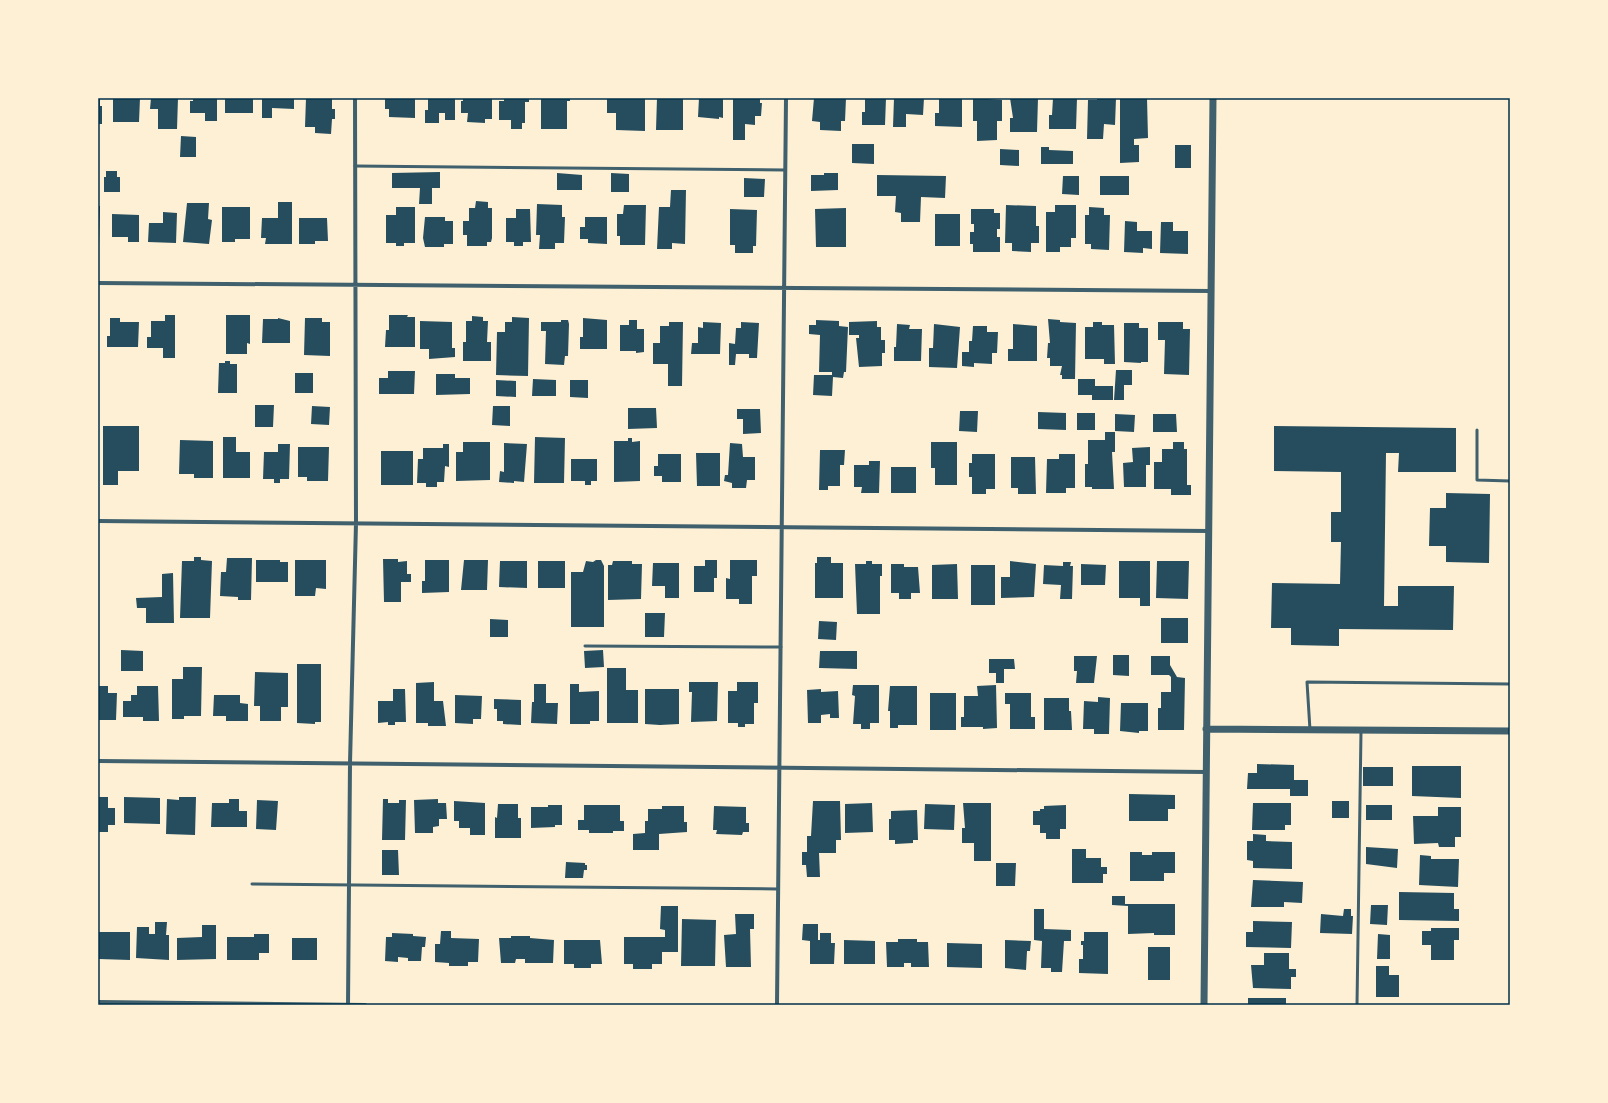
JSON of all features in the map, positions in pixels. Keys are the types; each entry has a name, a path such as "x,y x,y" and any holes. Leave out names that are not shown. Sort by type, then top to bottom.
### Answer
{"street":[{"path":"348,1005 350,764 356,523 355,98"},
{"path":"777,1005 786,98"},
{"path":"1204,1005 1213,98"},
{"path":"98,283 1211,291"},
{"path":"98,521 1209,530"},
{"path":"1206,729 1510,731"},
{"path":"98,761 1206,772"},
{"path":"98,1002 365,1005"}],"lane":[{"path":"355,166 785,170"},
{"path":"1477,430 1477,480 1510,481"},
{"path":"585,646 781,647"},
{"path":"1310,730 1307,682 1510,684"},
{"path":"1357,1005 1361,731"},
{"path":"252,884 778,889"}],"building":[{"path":"98,98 100,98 100,106 102,106 102,124 98,124"},
{"path":"113,98 140,98 139,122 113,122"},
{"path":"151,98 178,98 177,129 158,129 158,109 150,109"},
{"path":"193,98 217,98 217,121 205,121 205,113 190,113 190,101 193,101"},
{"path":"225,98 253,98 253,113 225,113"},
{"path":"262,98 294,98 294,109 272,108 272,118 262,118"},
{"path":"306,98 332,98 332,109 335,109 335,119 332,119 331,134 315,133 315,127 305,127"},
{"path":"385,98 415,98 415,118 389,117 389,109 385,109"},
{"path":"428,98 455,98 455,120 445,120 445,113 439,113 439,123 425,123 425,110 428,110"},
{"path":"463,98 492,98 492,119 485,119 485,123 467,122 468,113 461,113 461,101 463,101"},
{"path":"504,98 529,98 529,102 525,102 525,123 522,123 522,129 511,129 511,120 499,120 499,101 504,101"},
{"path":"541,98 570,98 570,101 567,101 567,129 541,129"},
{"path":"607,98 645,98 645,131 616,130 616,113 607,113"},
{"path":"657,98 683,98 683,130 656,130"},
{"path":"699,98 723,98 723,118 698,117"},
{"path":"733,98 760,98 760,103 762,103 761,116 755,116 755,125 745,124 745,140 733,140"},
{"path":"814,98 846,98 845,121 841,121 841,131 820,130 820,122 812,121"},
{"path":"865,98 886,98 885,125 862,125 862,112 865,112"},
{"path":"894,98 924,98 923,115 906,114 906,127 893,127"},
{"path":"939,98 962,98 962,127 935,126 935,113 939,113"},
{"path":"973,98 1002,100 1002,121 997,121 997,140 977,141 977,121 973,121"},
{"path":"1010,98 1038,98 1037,132 1010,132 1010,118 1013,118"},
{"path":"1053,98 1077,98 1076,129 1049,129 1049,115 1052,115"},
{"path":"1097,98 1116,98 1115,125 1104,124 1103,139 1087,139 1088,100 1097,100"},
{"path":"1120,98 1147,98 1148,138 1134,139 1134,145 1139,145 1139,162 1120,163"},
{"path":"181,136 196,137 196,157 180,157"},
{"path":"852,144 874,144 874,164 852,163"},
{"path":"1175,145 1191,145 1191,168 1175,168"},
{"path":"1041,147 1049,147 1049,150 1073,151 1073,164 1041,164"},
{"path":"1000,149 1019,150 1019,166 1000,165"},
{"path":"106,171 117,171 117,177 120,177 120,192 104,192 104,177 106,177"},
{"path":"440,172 440,188 432,188 432,204 419,204 420,188 392,188 392,173"},
{"path":"557,173 582,175 582,190 557,190"},
{"path":"611,173 629,174 629,192 611,192"},
{"path":"824,173 838,173 838,190 811,191 811,175 824,175"},
{"path":"877,175 946,176 945,198 921,197 920,222 901,222 901,213 895,212 896,196 877,196"},
{"path":"1063,176 1079,176 1079,195 1062,194"},
{"path":"1100,176 1129,176 1129,195 1100,195"},
{"path":"744,178 765,179 764,197 744,197"},
{"path":"671,190 686,190 685,244 672,243 672,249 657,249 659,207 670,207"},
{"path":"476,201 488,202 488,208 492,208 492,238 491,242 487,242 487,246 467,246 467,235 463,235 463,221 469,221 469,208 475,208"},
{"path":"278,202 292,202 292,244 265,244 266,238 261,238 262,218 278,218"},
{"path":"187,203 209,203 208,219 212,220 209,244 183,242"},
{"path":"537,204 562,205 562,217 565,217 564,243 555,243 555,249 539,249 540,235 536,235"},
{"path":"624,205 646,205 645,245 620,245 620,236 617,236 617,214 623,214"},
{"path":"1006,205 1036,206 1036,226 1039,226 1039,243 1031,243 1031,252 1012,251 1012,243 1005,243"},
{"path":"1055,205 1076,205 1076,238 1071,238 1071,247 1060,247 1060,252 1046,252 1046,212 1055,212"},
{"path":"98,206 100,206 99,244 98,244"},
{"path":"222,207 250,207 250,239 235,239 235,242 222,242"},
{"path":"396,207 415,207 415,243 404,243 404,246 396,246 396,243 386,243 386,215 396,215"},
{"path":"1089,207 1104,208 1104,215 1110,215 1109,250 1091,249 1091,244 1085,244 1085,215 1089,215"},
{"path":"846,208 846,247 816,247 815,209"},
{"path":"516,209 530,209 531,242 523,242 523,246 514,246 514,242 506,242 506,218 516,218"},
{"path":"730,209 757,210 756,246 753,246 753,253 735,253 735,245 730,245"},
{"path":"971,209 994,209 994,213 1000,213 1000,229 997,229 997,237 1000,237 1000,252 973,252 973,244 970,244 970,232 974,232 974,224 971,224"},
{"path":"163,212 177,213 176,243 148,242 149,223 163,223"},
{"path":"112,214 139,215 139,242 128,242 128,237 112,237"},
{"path":"935,214 960,214 960,246 935,246"},
{"path":"425,217 445,217 445,221 453,221 453,244 444,244 444,247 425,247 423,238"},
{"path":"585,217 607,217 607,244 588,243 588,239 580,239 580,227 585,227"},
{"path":"299,218 327,218 328,241 315,241 315,244 299,244"},
{"path":"1125,221 1137,222 1137,231 1152,231 1152,249 1143,248 1143,253 1124,252"},
{"path":"1161,222 1173,222 1173,231 1188,231 1188,254 1160,253"},
{"path":"165,315 175,315 175,358 163,358 163,348 147,348 147,337 151,337 151,321 165,321"},
{"path":"226,315 250,315 250,344 247,343 247,354 226,354"},
{"path":"389,315 408,315 407,317 415,317 415,347 385,347 386,330 389,330"},
{"path":"472,316 483,317 483,321 488,321 487,342 491,342 491,361 463,361 463,342 466,342 466,321 472,321"},
{"path":"512,317 529,318 528,376 496,375 497,332 505,332 505,322 512,322"},
{"path":"110,318 120,318 120,322 139,322 138,347 107,347 107,336 110,336"},
{"path":"278,318 290,321 290,343 262,343 263,319"},
{"path":"305,318 322,318 322,322 330,322 330,356 304,355"},
{"path":"583,318 607,320 607,349 580,349 580,337 583,337"},
{"path":"1048,319 1060,320 1060,322 1076,323 1075,379 1062,379 1062,375 1060,375 1062,366 1050,366 1050,358 1047,358 1048,343 1050,343"},
{"path":"561,320 568,320 569,324 568,356 565,356 564,365 545,364 546,331 541,331 541,322 561,322"},
{"path":"629,320 637,320 637,329 644,329 644,352 636,353 636,351 620,351 620,325 629,325"},
{"path":"816,320 839,321 839,326 848,327 846,372 844,372 843,378 833,377 832,396 813,395 814,375 832,375 832,372 819,372 820,335 809,334 809,325 816,325"},
{"path":"420,321 452,322 452,348 455,348 455,357 429,359 429,349 420,349"},
{"path":"877,321 877,327 881,327 881,340 885,340 885,353 882,353 882,366 859,367 856,338 859,338 859,335 849,335 849,322"},
{"path":"669,322 683,322 682,386 668,386 668,364 653,364 653,343 660,343 660,326 669,326"},
{"path":"703,322 721,323 720,354 691,354 692,343 698,343 698,327 703,328"},
{"path":"741,322 759,323 757,358 749,358 749,354 736,354 735,365 729,365 729,343 735,344 736,328 741,328"},
{"path":"1093,322 1102,322 1102,325 1114,325 1115,364 1104,364 1104,359 1085,359 1085,327 1093,327"},
{"path":"1158,322 1183,322 1183,329 1190,329 1189,375 1164,374 1165,340 1158,340"},
{"path":"1124,323 1139,323 1139,328 1148,328 1148,362 1124,362"},
{"path":"897,324 910,325 909,329 922,329 921,361 894,361"},
{"path":"934,324 960,327 957,368 929,367 929,348 933,348"},
{"path":"1013,324 1037,326 1037,361 1008,361 1008,349 1013,349"},
{"path":"973,326 987,326 987,332 998,332 997,353 992,353 992,364 974,363 974,367 962,366 962,352 969,352 969,341 972,341"},
{"path":"225,361 230,361 230,364 237,364 237,393 218,393 219,363 225,363"},
{"path":"1116,370 1132,370 1132,385 1124,385 1124,400 1114,400"},
{"path":"388,371 415,371 414,394 379,394 379,378 388,378"},
{"path":"295,373 313,373 313,393 295,393"},
{"path":"436,374 455,374 455,378 470,378 470,394 436,395"},
{"path":"533,379 556,380 556,396 532,396"},
{"path":"1078,379 1095,379 1095,386 1113,386 1113,400 1092,400 1092,395 1078,395"},
{"path":"496,380 516,381 516,397 496,396"},
{"path":"570,380 588,380 588,398 570,397"},
{"path":"255,405 274,405 273,427 255,427"},
{"path":"312,406 330,407 329,425 311,424"},
{"path":"493,406 510,406 510,426 492,425"},
{"path":"628,408 656,408 657,428 628,429"},
{"path":"737,409 760,409 761,433 743,434 743,419 737,419"},
{"path":"960,411 978,411 977,432 959,431"},
{"path":"1038,412 1066,413 1066,430 1038,429"},
{"path":"1077,413 1095,413 1095,430 1077,430"},
{"path":"1115,414 1135,415 1134,432 1115,431"},
{"path":"1153,414 1176,414 1177,432 1153,432"},
{"path":"103,426 139,426 139,471 118,471 118,485 103,485"},
{"path":"1274,426 1456,428 1456,472 1398,472 1399,453 1386,453 1384,606 1398,606 1398,586 1454,586 1453,630 1339,629 1339,646 1291,645 1291,628 1271,628 1272,583 1340,584 1341,542 1331,542 1331,512 1341,512 1341,472 1274,471"},
{"path":"1105,432 1115,432 1115,452 1112,452 1114,489 1092,489 1092,487 1085,487 1085,464 1088,464 1088,440 1105,440"},
{"path":"223,437 236,437 236,452 250,452 250,478 223,478"},
{"path":"535,437 565,438 564,483 534,483"},
{"path":"628,438 632,438 632,442 640,441 640,481 614,482 614,441 628,441"},
{"path":"180,440 213,441 213,478 194,478 194,474 179,474"},
{"path":"463,442 490,442 490,480 456,481 456,452 463,452"},
{"path":"931,442 957,442 957,485 935,485 935,468 931,468"},
{"path":"1173,442 1184,442 1184,449 1187,449 1187,485 1191,485 1191,495 1171,495 1171,489 1154,489 1154,462 1162,462 1162,449 1173,449"},
{"path":"504,443 527,444 524,482 499,482 500,471 504,472"},
{"path":"730,443 742,444 743,457 755,457 755,480 747,480 746,488 732,488 732,483 724,481 725,475 728,475"},
{"path":"278,444 290,444 289,479 280,479 280,483 274,483 274,479 263,479 264,452 278,452"},
{"path":"443,444 449,444 449,467 445,466 444,482 437,482 437,487 426,487 426,483 417,483 418,459 423,459 423,448 443,448"},
{"path":"298,447 329,447 328,481 307,481 307,477 298,477"},
{"path":"1150,447 1150,465 1146,465 1146,487 1124,487 1123,463 1133,462 1132,448"},
{"path":"820,450 845,450 844,465 840,465 840,486 828,486 828,490 819,490"},
{"path":"381,451 413,451 413,485 381,485"},
{"path":"696,453 720,453 720,486 697,486"},
{"path":"658,454 681,454 681,482 662,482 662,476 654,476 654,466 658,466"},
{"path":"972,454 995,454 995,489 986,489 986,494 972,494 972,477 969,477 969,463 972,463"},
{"path":"1059,454 1075,454 1075,488 1066,488 1066,493 1046,493 1047,459 1059,459"},
{"path":"1011,457 1035,457 1036,494 1018,494 1018,488 1011,488"},
{"path":"571,459 597,459 597,481 591,481 591,485 585,485 585,481 571,481"},
{"path":"869,461 880,461 879,493 861,493 862,487 854,487 854,465 869,465"},
{"path":"891,467 916,467 916,493 891,493"},
{"path":"1446,493 1490,494 1489,563 1446,562 1446,546 1429,546 1430,508 1446,508"},
{"path":"194,557 201,557 201,560 212,561 210,618 180,618 182,561 194,561"},
{"path":"817,557 831,557 831,563 843,563 843,598 815,598 815,563 817,563"},
{"path":"227,558 252,558 251,600 238,600 238,597 220,596 221,572 226,572"},
{"path":"383,559 398,559 398,562 407,561 407,574 411,574 411,582 401,582 401,602 384,602"},
{"path":"256,560 280,560 280,562 288,562 288,582 256,582"},
{"path":"295,560 326,560 326,589 316,588 315,596 295,596"},
{"path":"425,560 449,560 449,592 422,593 422,581 425,581"},
{"path":"464,560 488,560 487,590 461,590"},
{"path":"596,560 601,560 604,566 604,627 571,627 571,572 583,572 586,561 593,562"},
{"path":"705,560 717,560 717,578 714,578 714,592 694,592 694,566 705,566"},
{"path":"730,560 757,560 757,576 752,576 752,604 739,604 739,599 726,599 726,578 730,579"},
{"path":"500,561 527,561 527,588 499,587"},
{"path":"538,561 565,561 565,588 538,588"},
{"path":"613,561 632,561 632,564 642,564 641,599 608,600 608,565 612,565"},
{"path":"866,561 872,561 872,564 882,564 882,576 880,576 880,614 857,614 855,564 866,564"},
{"path":"1010,561 1036,564 1034,597 1001,598 1001,577 1010,577"},
{"path":"1119,561 1150,561 1150,606 1140,606 1140,598 1119,598"},
{"path":"1157,561 1189,561 1188,599 1156,598"},
{"path":"1063,562 1071,562 1070,566 1073,566 1072,599 1060,599 1061,585 1043,584 1044,565 1063,566"},
{"path":"653,563 679,563 679,598 665,598 665,586 652,586"},
{"path":"891,564 904,564 904,567 918,567 920,593 911,593 911,599 899,599 899,593 891,593"},
{"path":"957,564 958,599 932,599 932,565"},
{"path":"1081,564 1106,565 1105,585 1081,585"},
{"path":"971,565 995,565 995,605 971,605"},
{"path":"173,573 174,623 146,623 146,608 137,608 136,598 162,597 162,574"},
{"path":"645,613 665,613 664,637 645,637"},
{"path":"1161,618 1188,618 1188,643 1161,643"},
{"path":"490,619 508,620 508,637 490,637"},
{"path":"819,621 837,622 836,640 818,639"},
{"path":"121,650 143,651 143,671 121,671"},
{"path":"603,650 604,667 585,668 584,651"},
{"path":"820,651 857,651 857,669 819,668"},
{"path":"1113,655 1129,655 1129,676 1113,675"},
{"path":"1074,656 1097,656 1094,683 1076,683 1077,671 1074,671"},
{"path":"1151,656 1170,656 1170,665 1177,677 1185,678 1184,730 1158,730 1158,708 1161,708 1161,692 1171,692 1171,677 1169,675 1151,675"},
{"path":"989,659 1014,659 1015,669 1004,669 1004,683 996,683 996,673 989,673"},
{"path":"297,664 321,664 321,722 315,722 315,724 297,723"},
{"path":"183,667 202,667 201,716 184,716 184,719 172,719 172,679 183,679"},
{"path":"607,668 626,668 626,690 638,690 638,723 607,723"},
{"path":"255,672 288,673 288,707 281,707 281,721 260,721 260,706 254,706"},
{"path":"434,682 434,701 443,701 446,726 428,726 428,723 416,723 416,683"},
{"path":"689,682 718,682 717,721 691,722 692,692 689,692"},
{"path":"737,682 758,682 758,703 754,703 754,724 745,724 745,727 738,727 738,723 728,723 728,691 737,691"},
{"path":"534,684 546,684 546,703 558,703 557,724 531,723 532,702 534,702"},
{"path":"570,684 579,684 579,692 599,691 599,721 590,721 590,724 570,724"},
{"path":"853,685 879,685 879,723 870,723 870,729 861,729 861,724 853,724 855,696 852,695"},
{"path":"996,685 997,728 983,729 983,727 961,727 961,717 964,717 964,696 978,696 977,686"},
{"path":"98,686 108,686 108,693 117,693 116,720 98,720"},
{"path":"137,686 158,686 159,721 143,721 143,717 123,717 123,701 131,701 131,695 137,695"},
{"path":"890,686 917,686 917,725 898,725 898,728 890,728 890,711 888,711"},
{"path":"393,689 405,689 406,722 395,722 395,725 388,725 388,722 378,723 378,701 393,701"},
{"path":"645,689 679,689 679,724 645,724"},
{"path":"821,689 821,692 838,691 839,718 830,718 830,714 821,715 821,723 808,723 807,690"},
{"path":"930,693 956,693 956,730 930,730"},
{"path":"1005,693 1031,693 1031,717 1035,717 1035,729 1010,729 1010,704 1005,704"},
{"path":"214,695 240,695 240,703 248,704 248,721 226,721 226,716 213,716"},
{"path":"455,695 482,696 481,719 473,719 473,724 455,723"},
{"path":"1098,697 1110,698 1109,734 1094,734 1094,729 1083,729 1084,701 1098,702"},
{"path":"1044,698 1069,698 1069,711 1071,711 1072,730 1044,730"},
{"path":"494,699 521,700 521,725 503,724 503,721 497,721 497,709 494,709"},
{"path":"1121,703 1148,703 1148,731 1139,731 1139,733 1120,731"},
{"path":"1257,764 1294,765 1294,780 1308,780 1308,796 1290,796 1290,789 1247,789 1248,773 1257,773"},
{"path":"1412,766 1461,766 1461,798 1412,796"},
{"path":"1363,767 1393,767 1393,786 1363,786"},
{"path":"1129,794 1175,795 1175,809 1168,809 1168,821 1129,821"},
{"path":"98,797 108,797 108,808 115,808 115,825 108,825 108,832 98,832"},
{"path":"124,797 160,798 160,824 124,823"},
{"path":"179,797 196,797 195,835 166,834 167,799 179,800"},
{"path":"229,799 239,799 239,811 247,811 247,827 211,827 212,803 229,803"},
{"path":"383,799 388,799 388,803 399,803 399,800 406,800 405,840 382,840"},
{"path":"438,799 438,803 446,803 447,819 439,819 439,826 433,827 433,833 415,833 414,800"},
{"path":"257,800 278,801 276,830 256,829"},
{"path":"454,801 485,803 485,835 470,835 470,828 459,828 459,821 454,821"},
{"path":"813,801 840,801 841,840 836,840 836,853 819,853 820,877 807,877 806,865 802,865 802,852 807,852 807,836 811,836"},
{"path":"1332,801 1349,801 1349,818 1332,818"},
{"path":"872,803 873,832 845,833 845,804"},
{"path":"963,803 991,803 991,861 974,861 974,843 962,843 962,828 965,828"},
{"path":"1253,803 1291,803 1291,825 1285,825 1285,830 1252,830"},
{"path":"498,804 518,804 518,818 521,818 521,838 495,838 495,817 497,818"},
{"path":"925,804 955,805 954,830 924,829"},
{"path":"548,805 562,805 562,825 555,825 555,827 531,828 531,807 548,807"},
{"path":"584,805 620,805 620,821 624,821 624,831 613,831 613,833 589,833 589,830 578,830 578,820 584,820"},
{"path":"1066,805 1066,829 1060,829 1060,839 1046,839 1046,833 1040,833 1040,825 1033,825 1033,811 1040,811 1040,809 1044,809 1044,806"},
{"path":"1366,805 1392,805 1392,820 1366,820"},
{"path":"662,806 684,806 684,822 687,822 687,832 659,834 659,850 633,850 633,834 645,833 645,821 648,821 648,809 662,809"},
{"path":"714,806 746,807 746,823 749,823 749,832 743,832 742,835 716,834 717,830 713,830"},
{"path":"1438,807 1461,807 1461,837 1455,837 1455,847 1439,847 1438,843 1414,844 1413,816 1438,816"},
{"path":"917,810 918,840 913,840 913,843 895,844 895,840 889,840 889,819 891,819 891,811"},
{"path":"1253,834 1266,835 1266,841 1292,842 1292,869 1253,868 1253,861 1247,860 1247,841 1253,841"},
{"path":"1366,847 1398,849 1397,868 1366,864"},
{"path":"1072,849 1086,849 1086,858 1101,858 1101,867 1107,867 1107,874 1103,874 1103,883 1072,883"},
{"path":"382,850 398,850 399,875 382,875"},
{"path":"1130,852 1142,852 1142,855 1152,855 1152,852 1175,852 1175,873 1164,873 1164,881 1130,881"},
{"path":"1420,855 1431,856 1431,859 1459,859 1458,887 1419,885"},
{"path":"566,862 585,863 585,865 587,865 587,870 584,870 583,878 565,878"},
{"path":"996,863 1016,863 1015,886 996,886"},
{"path":"1253,880 1303,882 1302,903 1284,902 1284,907 1251,907"},
{"path":"1399,892 1454,893 1454,909 1459,909 1459,921 1399,920"},
{"path":"1112,896 1125,896 1125,904 1175,904 1175,935 1154,935 1154,933 1128,934 1128,906 1112,905"},
{"path":"1371,905 1388,905 1387,925 1370,924"},
{"path":"661,906 678,906 678,952 662,952 662,964 652,964 652,969 633,969 633,964 624,964 624,937 665,937 665,930 660,929"},
{"path":"1034,909 1044,909 1044,929 1071,930 1071,941 1064,941 1062,972 1051,972 1051,968 1041,968 1042,941 1034,940"},
{"path":"1344,909 1351,909 1351,916 1353,916 1352,934 1320,933 1321,914 1343,916"},
{"path":"735,914 754,914 754,929 750,929 751,967 726,967 724,935 736,934"},
{"path":"682,919 716,920 715,966 681,966"},
{"path":"1253,921 1292,922 1291,948 1246,947 1246,932 1253,932"},
{"path":"155,922 167,922 166,935 169,935 169,960 136,958 137,927 149,927 149,934 155,934"},
{"path":"803,924 818,924 818,940 820,940 820,933 831,933 831,943 835,943 834,964 810,964 810,941 802,940"},
{"path":"202,925 216,925 216,959 177,960 177,938 202,937"},
{"path":"1431,928 1459,928 1459,940 1454,940 1454,960 1431,960 1431,945 1422,945 1422,931 1431,931"},
{"path":"441,931 451,931 451,938 479,939 478,962 468,962 468,966 449,966 449,963 435,962 435,944 440,944"},
{"path":"99,932 130,932 130,960 99,959"},
{"path":"1084,932 1108,932 1108,974 1079,973 1079,959 1083,959 1083,945 1081,945 1081,941 1084,941"},
{"path":"392,933 413,934 413,936 426,937 425,947 422,947 421,961 408,961 408,958 398,957 398,962 385,961 386,937 392,937"},
{"path":"254,934 269,934 269,953 259,953 259,960 227,960 227,937 254,937"},
{"path":"1378,934 1390,935 1390,959 1377,959"},
{"path":"511,936 530,936 530,938 554,940 553,963 525,963 525,959 516,959 515,963 501,963 499,938 511,938"},
{"path":"292,938 317,938 317,960 292,960"},
{"path":"898,939 917,939 917,942 928,942 929,967 911,967 911,963 904,963 904,967 887,967 886,942 898,942"},
{"path":"564,940 600,940 602,964 591,964 591,968 574,968 574,964 564,964"},
{"path":"844,940 875,941 875,964 844,964"},
{"path":"1005,940 1031,941 1030,951 1027,951 1026,970 1005,968"},
{"path":"947,943 982,944 982,968 947,967"},
{"path":"1148,947 1170,947 1170,980 1148,980"},
{"path":"1264,953 1289,953 1289,969 1296,969 1296,977 1291,977 1291,989 1253,988 1251,965 1264,965"},
{"path":"1376,966 1389,966 1389,975 1399,975 1399,997 1376,997"},
{"path":"1248,998 1286,998 1286,1005 1248,1005"}]}
